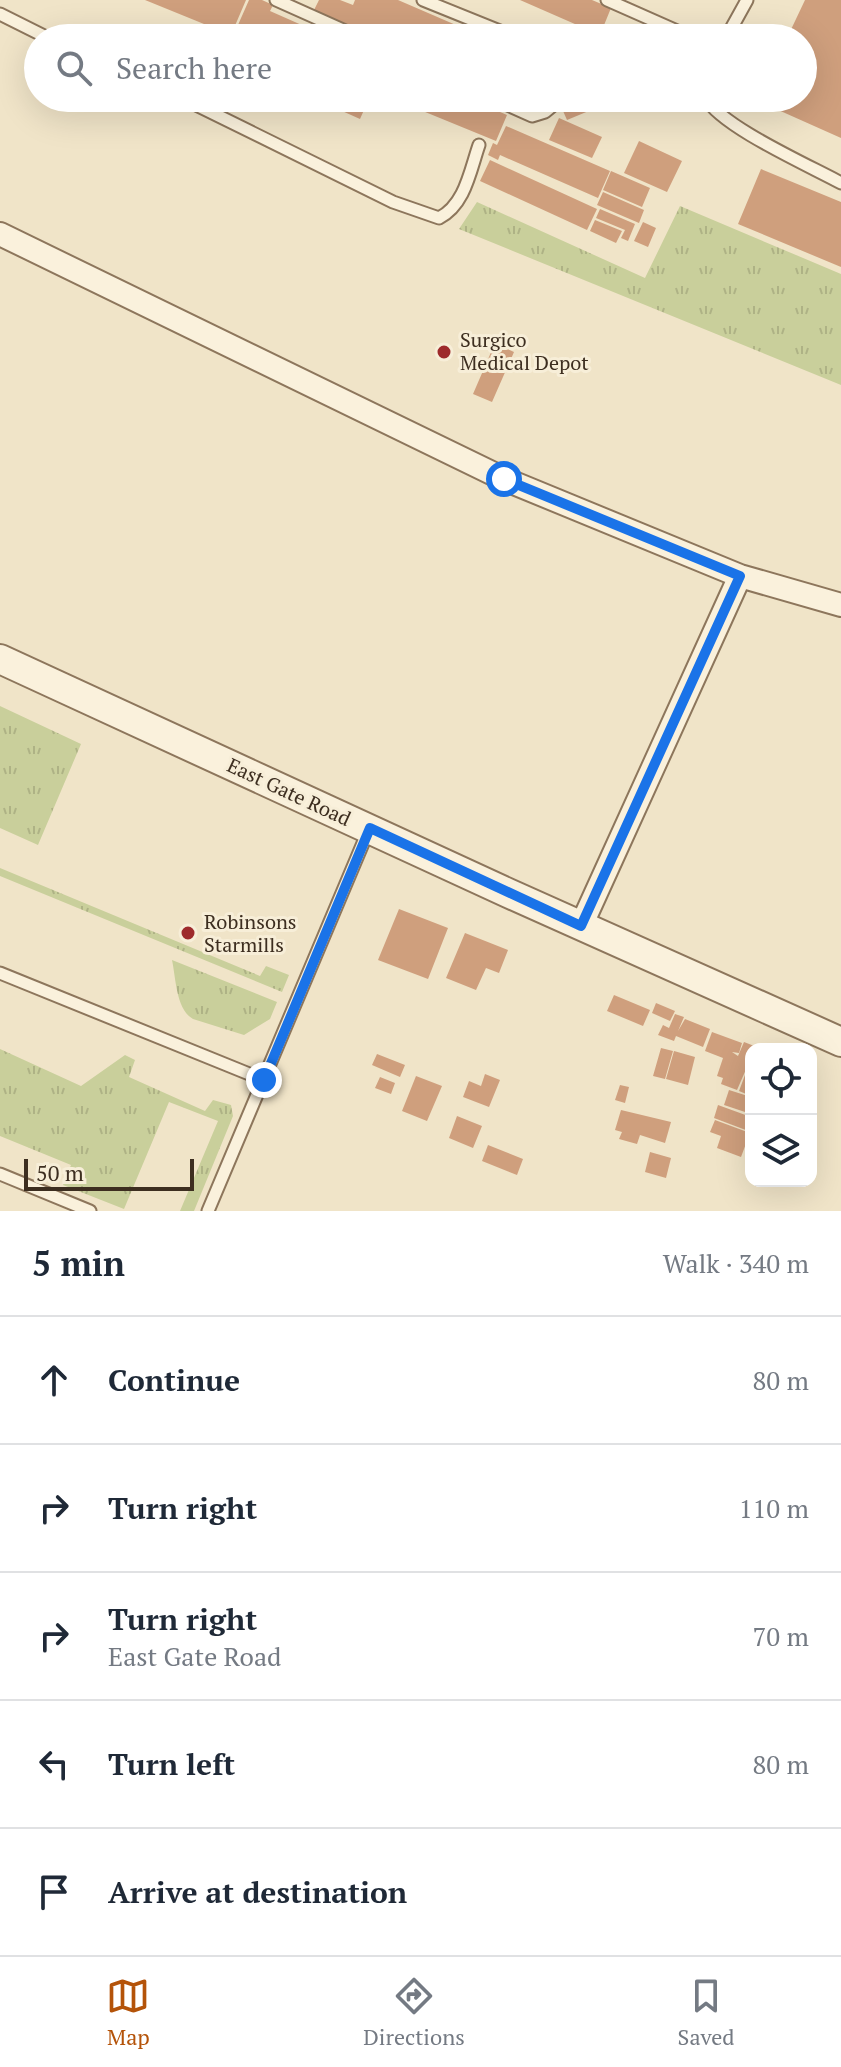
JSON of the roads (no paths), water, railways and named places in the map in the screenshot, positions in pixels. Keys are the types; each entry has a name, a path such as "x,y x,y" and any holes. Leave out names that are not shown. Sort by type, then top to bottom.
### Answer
{"street":[{"path":"0,234 504,479 740,576 841,605"},
{"path":"581,926 740,576"},
{"name":"East Gate Road","path":"0,659 841,1042"}],"lane":[{"path":"276,0 330,24"},
{"path":"423,0 482,24"},
{"path":"607,0 661,24"},
{"path":"734,24 747,0"},
{"path":"0,14 24,26"},
{"path":"210,112 393,202 439,218 451,212 459,202 479,145"},
{"path":"523,112 532,116 545,112"},
{"path":"716,112 737,127 841,183"},
{"path":"208,1211 370,828"},
{"path":"0,973 264,1080"},
{"path":"0,1174 90,1211"}],"place":[{"name":"Surgico Medical Depot","path":"444,352"},
{"name":"Robinsons Starmills","path":"188,933"}]}
